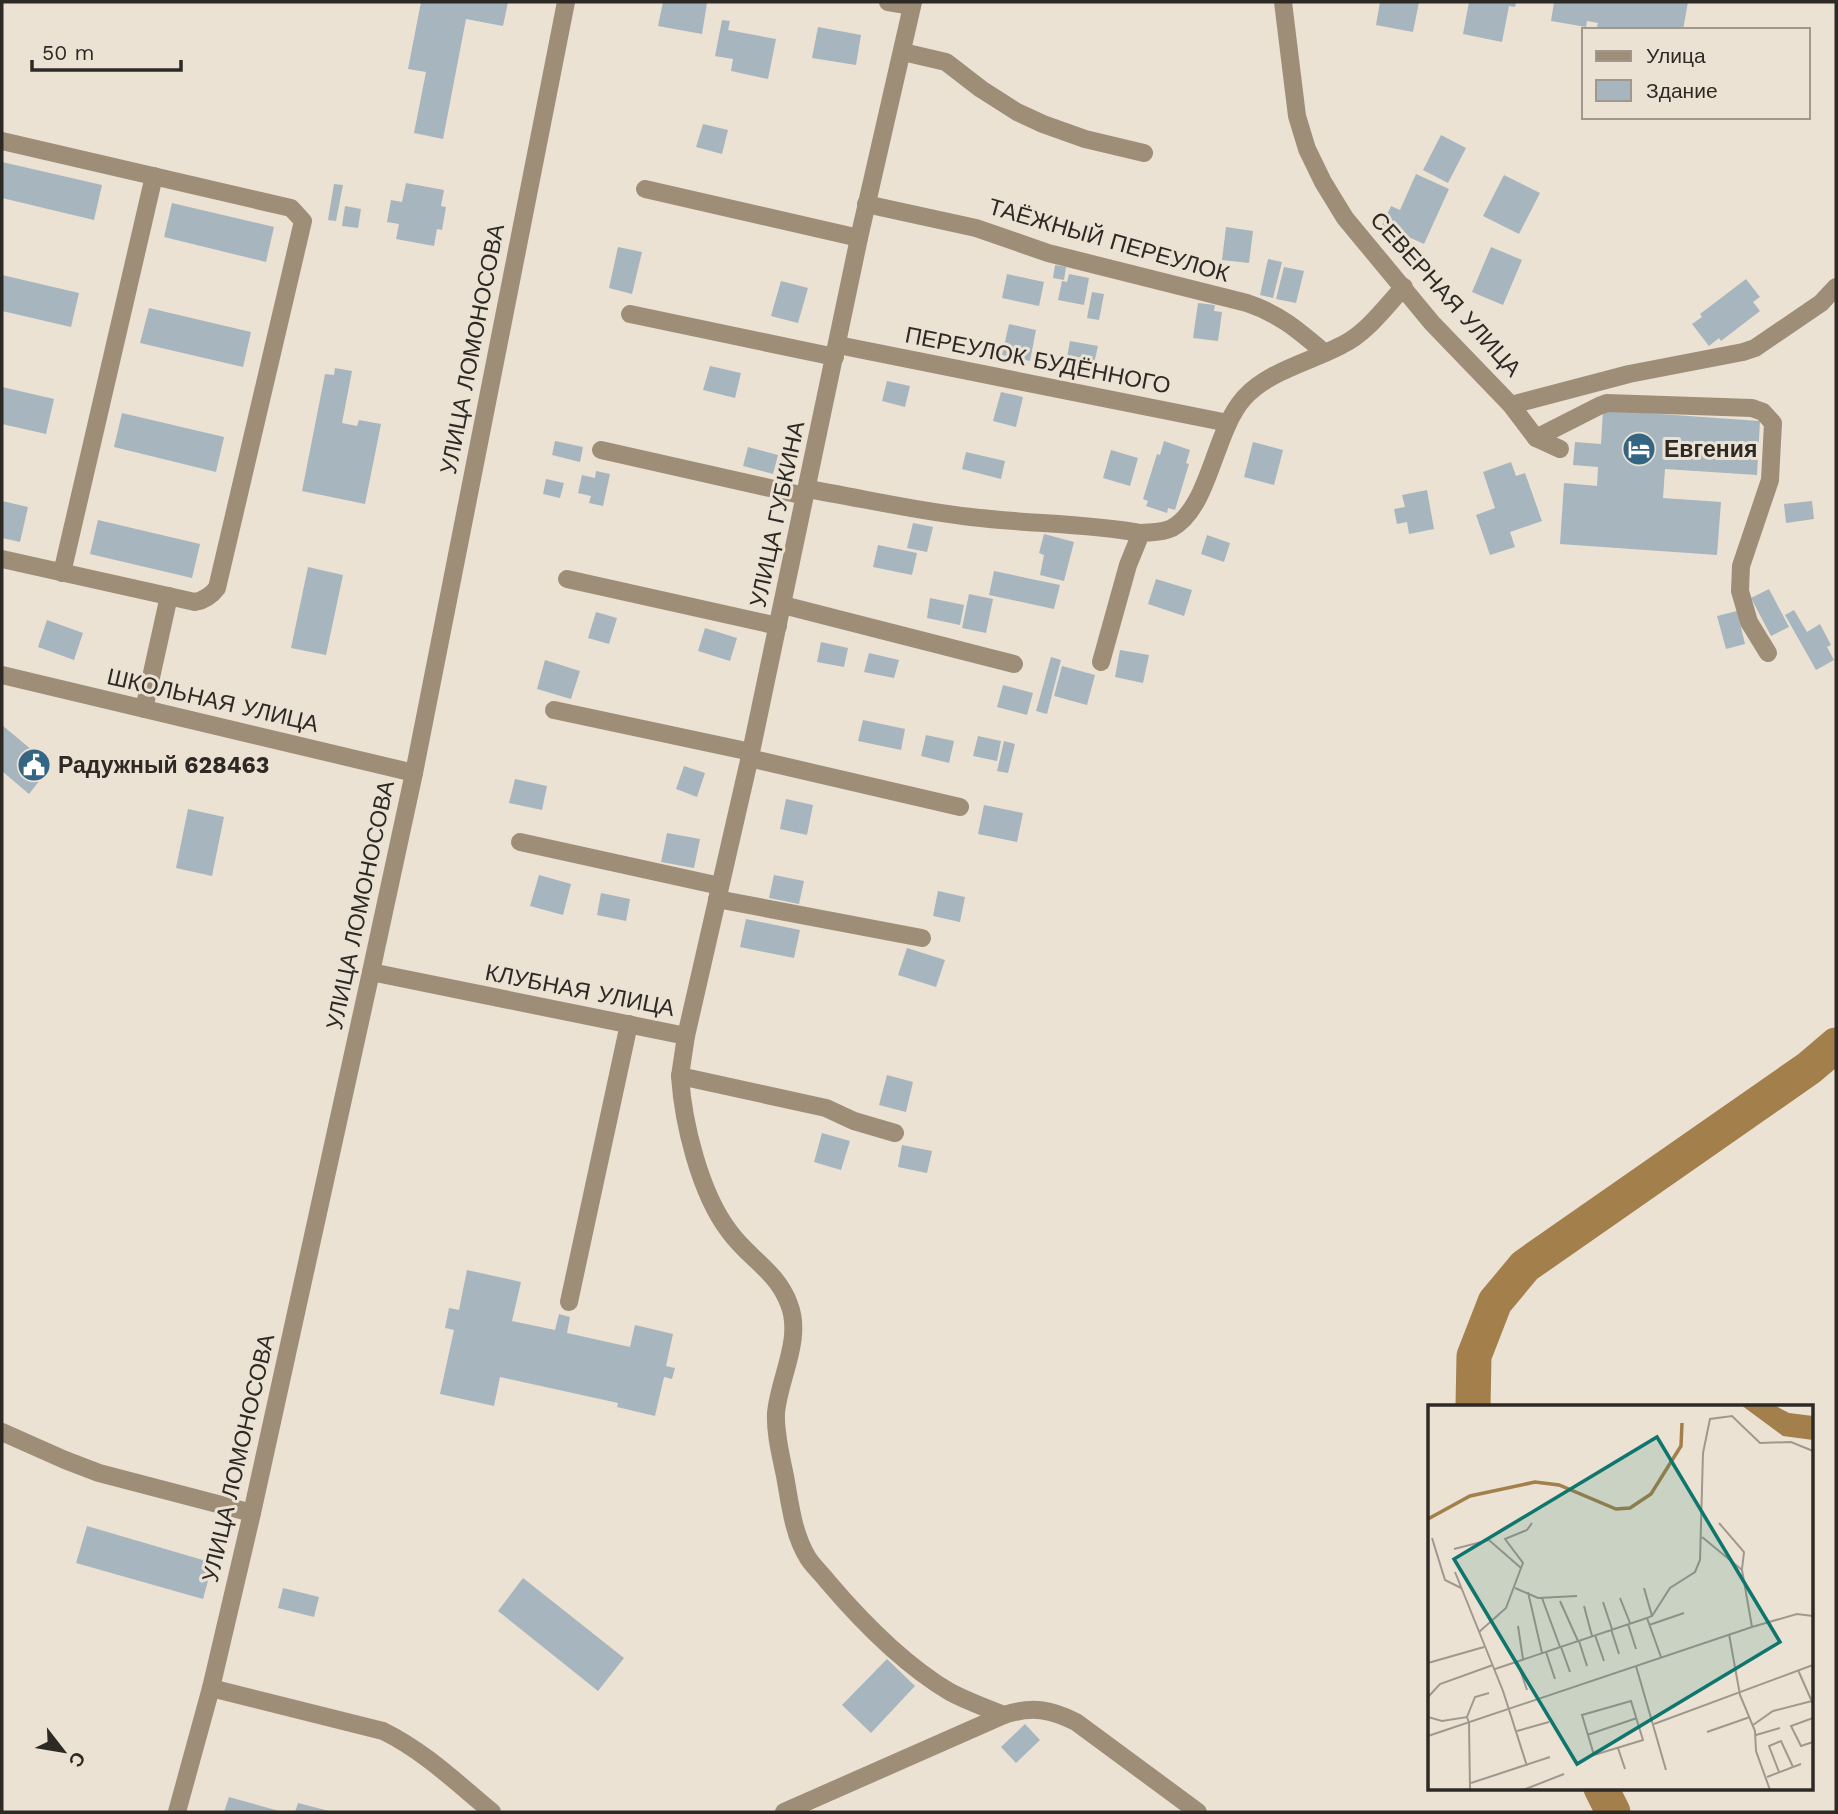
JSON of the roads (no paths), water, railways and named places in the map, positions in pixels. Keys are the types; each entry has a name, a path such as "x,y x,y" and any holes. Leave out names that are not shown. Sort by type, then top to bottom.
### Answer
{"street":[{"name":"УЛИЦА ЛОМОНОСОВА","path":"177,1812 211,1688 251,1513 414,773 566,2"},
{"path":"888,2 913,4"},
{"name":"СЕВЕРНАЯ УЛИЦА","path":"1283,2 1297,116 1307,149 1323,182 1345,218 1432,323 1511,405 1629,374 1755,348 1821,303 1836,287"},
{"name":"УЛИЦА ГУБКИНА","path":"686,1036 783,605 866,204 913,4"},
{"path":"903,52 946,62 981,89 1017,112 1043,124 1085,139 1144,153"},
{"path":"2,141 291,208 303,221 217,587 204,600 195,602 2,559"},
{"path":"62,573 154,176"},
{"path":"645,188 859,238"},
{"name":"ТАЁЖНЫЙ ПЕРЕУЛОК","path":"866,204 976,228 1048,253 1271,311 1325,354"},
{"path":"601,450 806,493 967,517 1101,526 1141,533 1160,533 1186,517 1200,492 1228,423 1245,396 1265,381 1360,335 1404,287"},
{"name":"ПЕРЕУЛОК БУДЁННОГО","path":"630,314 1228,423"},
{"path":"1536,438 1599,405 1607,404 1752,408 1763,412 1773,423 1770,480 1741,566 1740,591 1749,622 1768,653"},
{"path":"1511,405 1536,438 1560,449"},
{"path":"1101,662 1128,565 1141,533"},
{"path":"567,579 778,626"},
{"path":"144,709 169,596"},
{"path":"783,605 1014,664"},
{"name":"ШКОЛЬНАЯ УЛИЦА","path":"2,675 414,773"},
{"path":"554,710 960,807"},
{"path":"520,842 719,892 922,938"},
{"name":"КЛУБНАЯ УЛИЦА","path":"371,972 686,1036 680,1076 686,1126 695,1159 717,1212 729,1232 782,1287 791,1308 793,1324 790,1354 776,1414 797,1535 808,1558 856,1615 910,1662 954,1694 1004,1715"},
{"path":"569,1302 629,1024"},
{"path":"680,1076 827,1108 854,1121 895,1133"},
{"path":"2,1432 99,1473 251,1513"},
{"path":"211,1688 383,1731 404,1741 426,1757 492,1812"},
{"path":"784,1812 1022,1709 1041,1709 1076,1722 1198,1812"}],"waterway":[{"path":"1473,1405 1474,1356 1495,1302 1525,1266 1809,1068 1836,1045"},
{"path":"1602,1790 1613,1812"}],"place":[{"name":"Евгения","path":"1639,449"},
{"name":"Радужный 628463","path":"34,765"}]}
